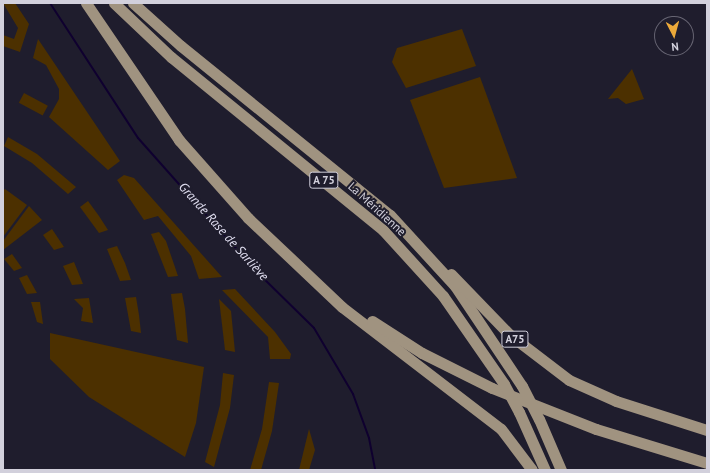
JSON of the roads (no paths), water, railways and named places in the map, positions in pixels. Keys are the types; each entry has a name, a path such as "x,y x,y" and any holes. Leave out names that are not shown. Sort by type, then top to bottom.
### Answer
{"highway":[{"path":"86,3 179,140 248,218 342,307 500,429 532,470"},
{"name":"La Méridienne","path":"114,3 171,57 383,230 443,296 504,384 524,423 545,470"},
{"name":"La Méridienne","path":"133,3 181,46 390,215 429,256 482,322 522,386 543,427 561,470"},
{"name":"A75","path":"429,256 464,284 510,335 564,377 616,401 707,430"},
{"path":"304,270 392,334 455,371 548,411 656,448 707,463"},
{"path":"656,448 707,458"}],"waterway":[{"name":"Grande Rase de Sarliève","path":"50,3 138,138 257,272 314,328 353,394 369,438 375,470"}]}
